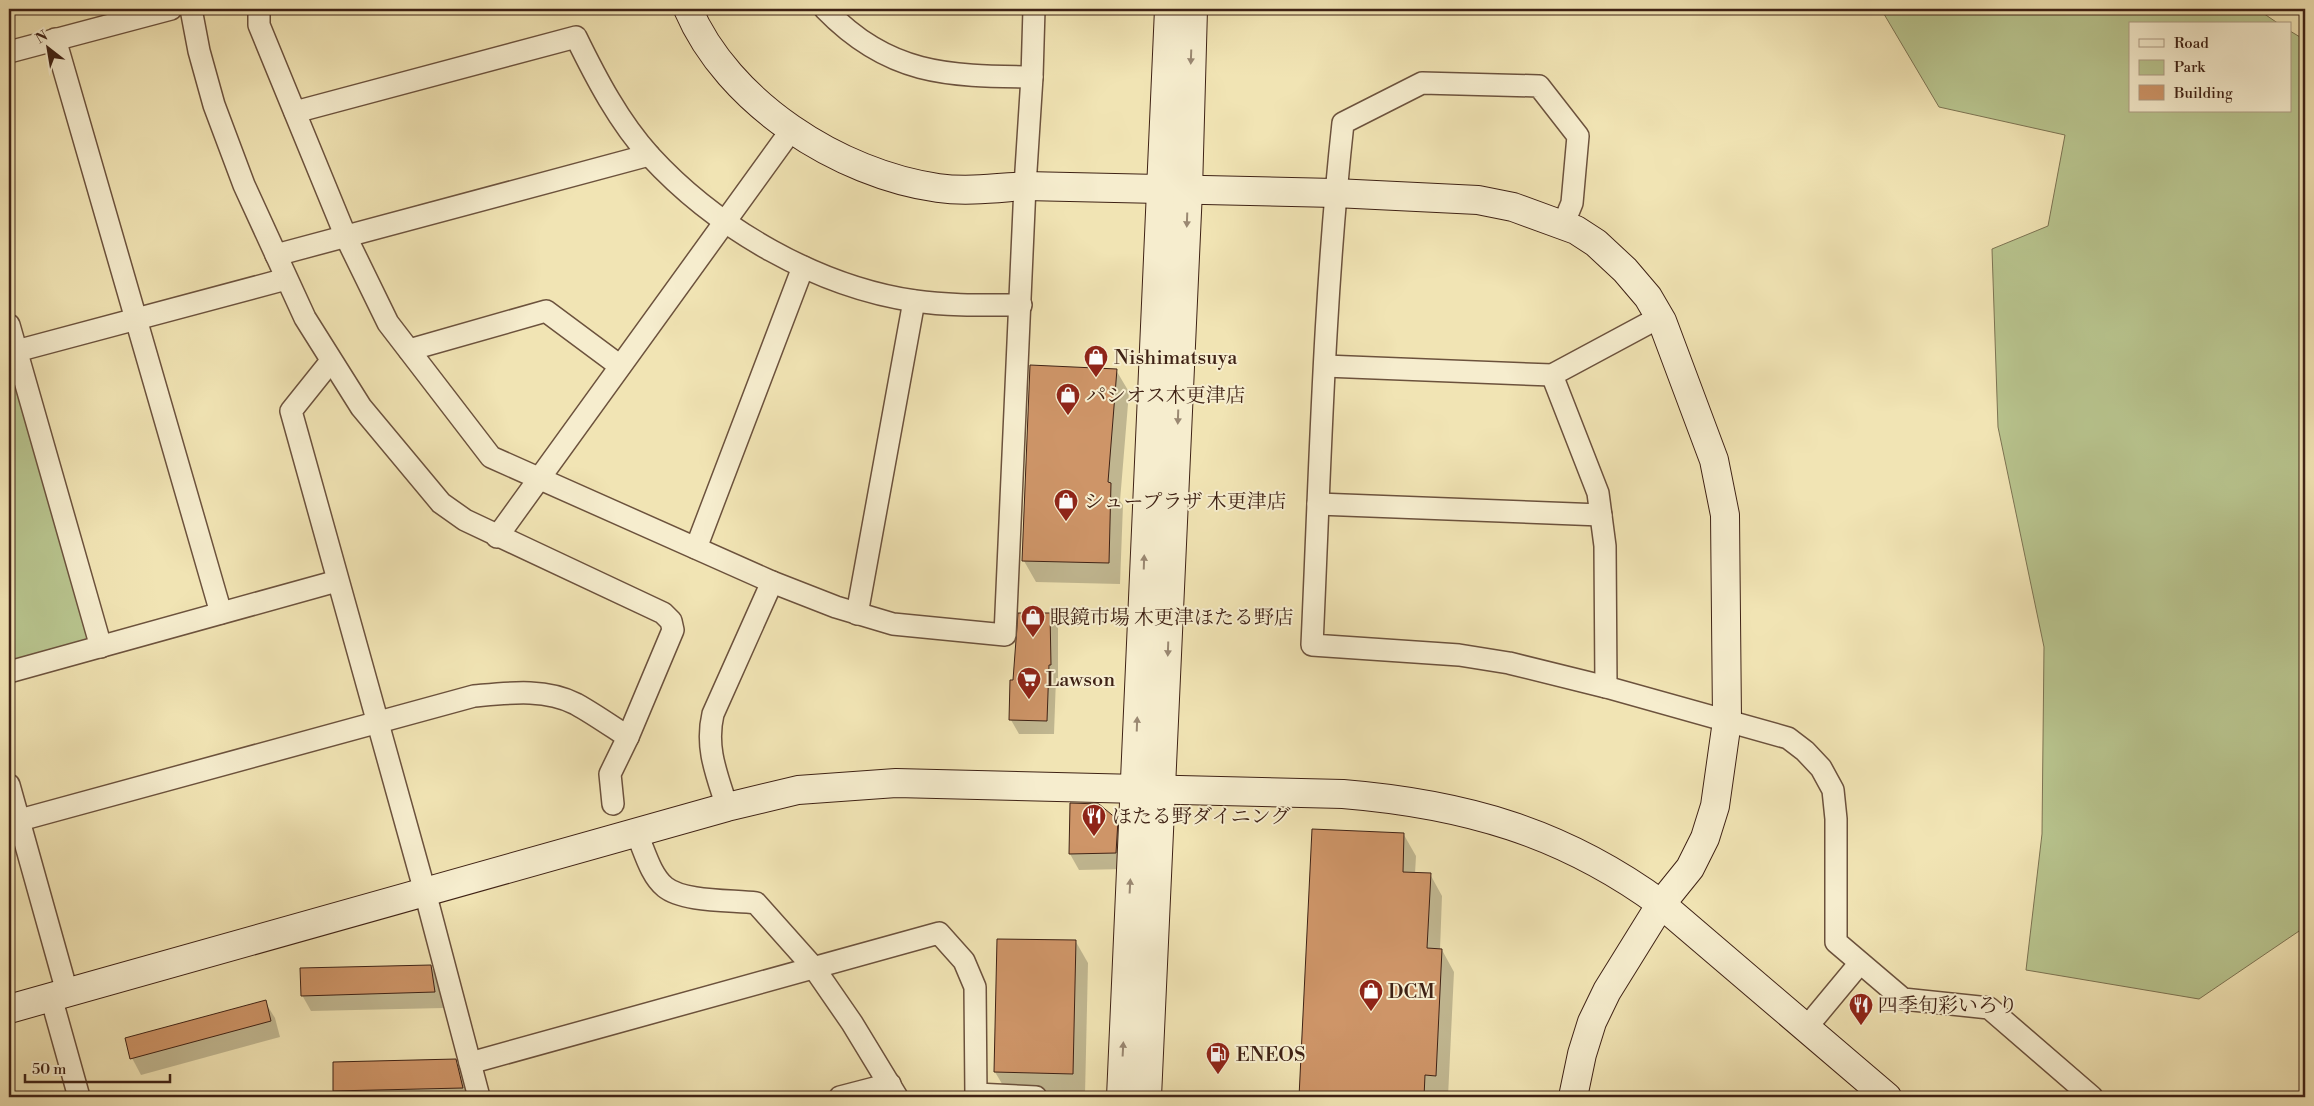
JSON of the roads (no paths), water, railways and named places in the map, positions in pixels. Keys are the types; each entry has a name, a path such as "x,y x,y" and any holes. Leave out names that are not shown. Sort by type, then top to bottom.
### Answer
{"street":[{"path":"9,52 171,9"},
{"path":"191,9 199,51 214,106 244,184 305,318 361,407 441,502 465,520 497,537 664,613 671,621 673,630 628,737 610,774 613,804"},
{"path":"259,9 259,25 346,237 388,323 491,458 772,582 857,614 894,624 1005,635 1022,305 1025,186 1034,9"},
{"path":"688,9 715,55 750,95 792,129 835,156 875,173 909,182 948,188 984,189 1025,186 1335,193 1478,200 1514,207 1576,230 1596,243 1625,270 1648,297 1660,317 1714,460 1725,515 1727,721 1715,806 1705,838 1690,868 1661,904 1607,991 1592,1022 1582,1054 1574,1097"},
{"path":"825,9 842,26 866,44 902,62 926,70 955,74 1032,77"},
{"path":"1120,1097 1169,9"},
{"path":"1147,1097 1188,190 1193,9"},
{"path":"295,112 576,37 606,93 649,155 694,197 726,221 803,267 845,284 914,301 966,305 1022,305"},
{"path":"55,40 221,613"},
{"path":"1563,225 1572,203 1578,136 1539,86 1422,83 1342,123 1335,193 1325,366 1312,645 1459,654 1509,663 1606,687 1788,738 1805,751 1820,768 1833,790 1836,819 1836,942 1903,998 1989,1008 2092,1097"},
{"path":"497,537 792,129"},
{"path":"276,256 649,155"},
{"path":"696,548 803,267"},
{"path":"12,352 286,279"},
{"path":"857,614 914,301"},
{"path":"409,350 546,311 620,366"},
{"path":"1325,366 1552,375 1660,317"},
{"path":"9,325 12,352 100,647"},
{"path":"331,360 291,410 425,892 479,1097"},
{"path":"1552,375 1598,493 1605,546 1606,687"},
{"path":"1318,504 1601,515"},
{"path":"9,672 337,581"},
{"path":"727,807 709,746 709,730 713,714 772,582"},
{"path":"14,822 378,724 474,696 530,692 560,698 576,704 628,737"},
{"path":"9,1009 636,832 798,790 896,783 1343,794 1431,804 1491,818 1571,848 1630,881 1661,904 1887,1097"},
{"path":"9,785 14,822 59,994 79,1097"},
{"path":"636,832 653,870 665,887 683,895 756,902 814,968 894,1090 840,1097"},
{"path":"470,1063 939,933 964,961 975,987 976,1096 1036,1097"},
{"path":"1806,1028 1860,963"}],"place":[{"name":"Nishimatsuya","path":"1096,378"},
{"name":"パシオス木更津店","path":"1068,416"},
{"name":"シュープラザ 木更津店","path":"1066,522"},
{"name":"眼鏡市場 木更津ほたる野店","path":"1033,638"},
{"name":"Lawson","path":"1029,700"},
{"name":"ほたる野ダイニング","path":"1094,837"},
{"name":"DCM","path":"1371,1012"},
{"name":"四季旬彩いろり","path":"1861,1026"},
{"name":"ENEOS","path":"1218,1075"}]}
